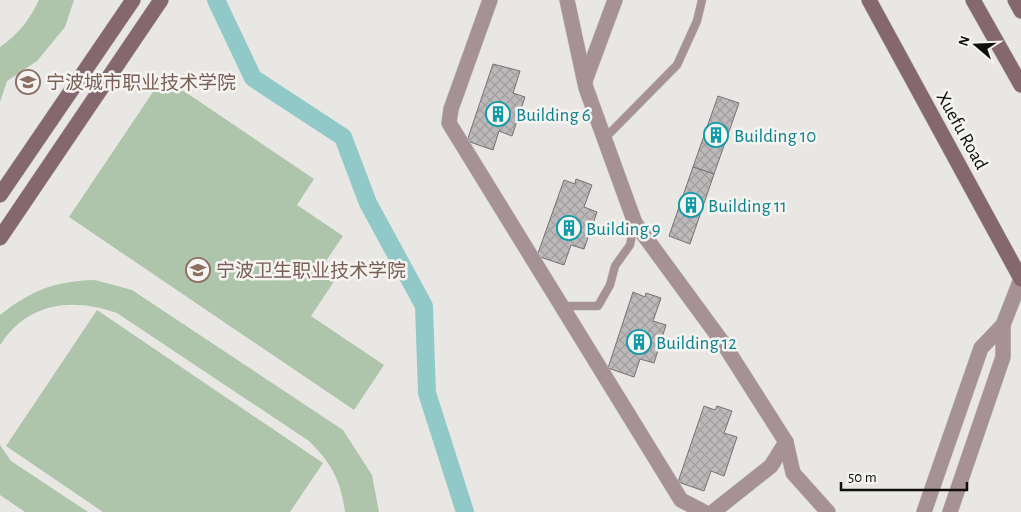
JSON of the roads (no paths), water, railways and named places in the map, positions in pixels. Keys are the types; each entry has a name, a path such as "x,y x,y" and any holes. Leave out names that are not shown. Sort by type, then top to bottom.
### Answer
{"main road":[{"path":"0,195 133,0"},
{"path":"0,238 161,0"},
{"name":"Xuefu Road","path":"869,0 1021,279"},
{"path":"973,0 1021,85"},
{"path":"1015,0 1021,11"}],"street":[{"path":"490,0 451,109 449,123 681,500 704,512"},
{"path":"567,0 585,81 635,222 723,343 786,442 793,473 828,512"},
{"path":"585,81 615,0"},
{"path":"950,512 1003,357 1004,325 1021,279"},
{"path":"924,512 981,348 1004,325"},
{"path":"713,512 771,466 786,442"}],"lane":[{"path":"604,139 677,65 697,21 702,0"},
{"path":"561,306 598,306 610,285 615,266 630,245 635,222"}],"waterway":[{"path":"216,0 253,78 343,137 368,203 424,306 427,393 465,512"}],"place":[{"name":"宁波城市职业技术学院","path":"28,82"},
{"name":"Building 6","path":"498,114"},
{"name":"Building 10","path":"716,135"},
{"name":"Building 11","path":"691,205"},
{"name":"Building 9","path":"569,228"},
{"name":"宁波卫生职业技术学院","path":"198,270"},
{"name":"Building 12","path":"639,342"}]}
